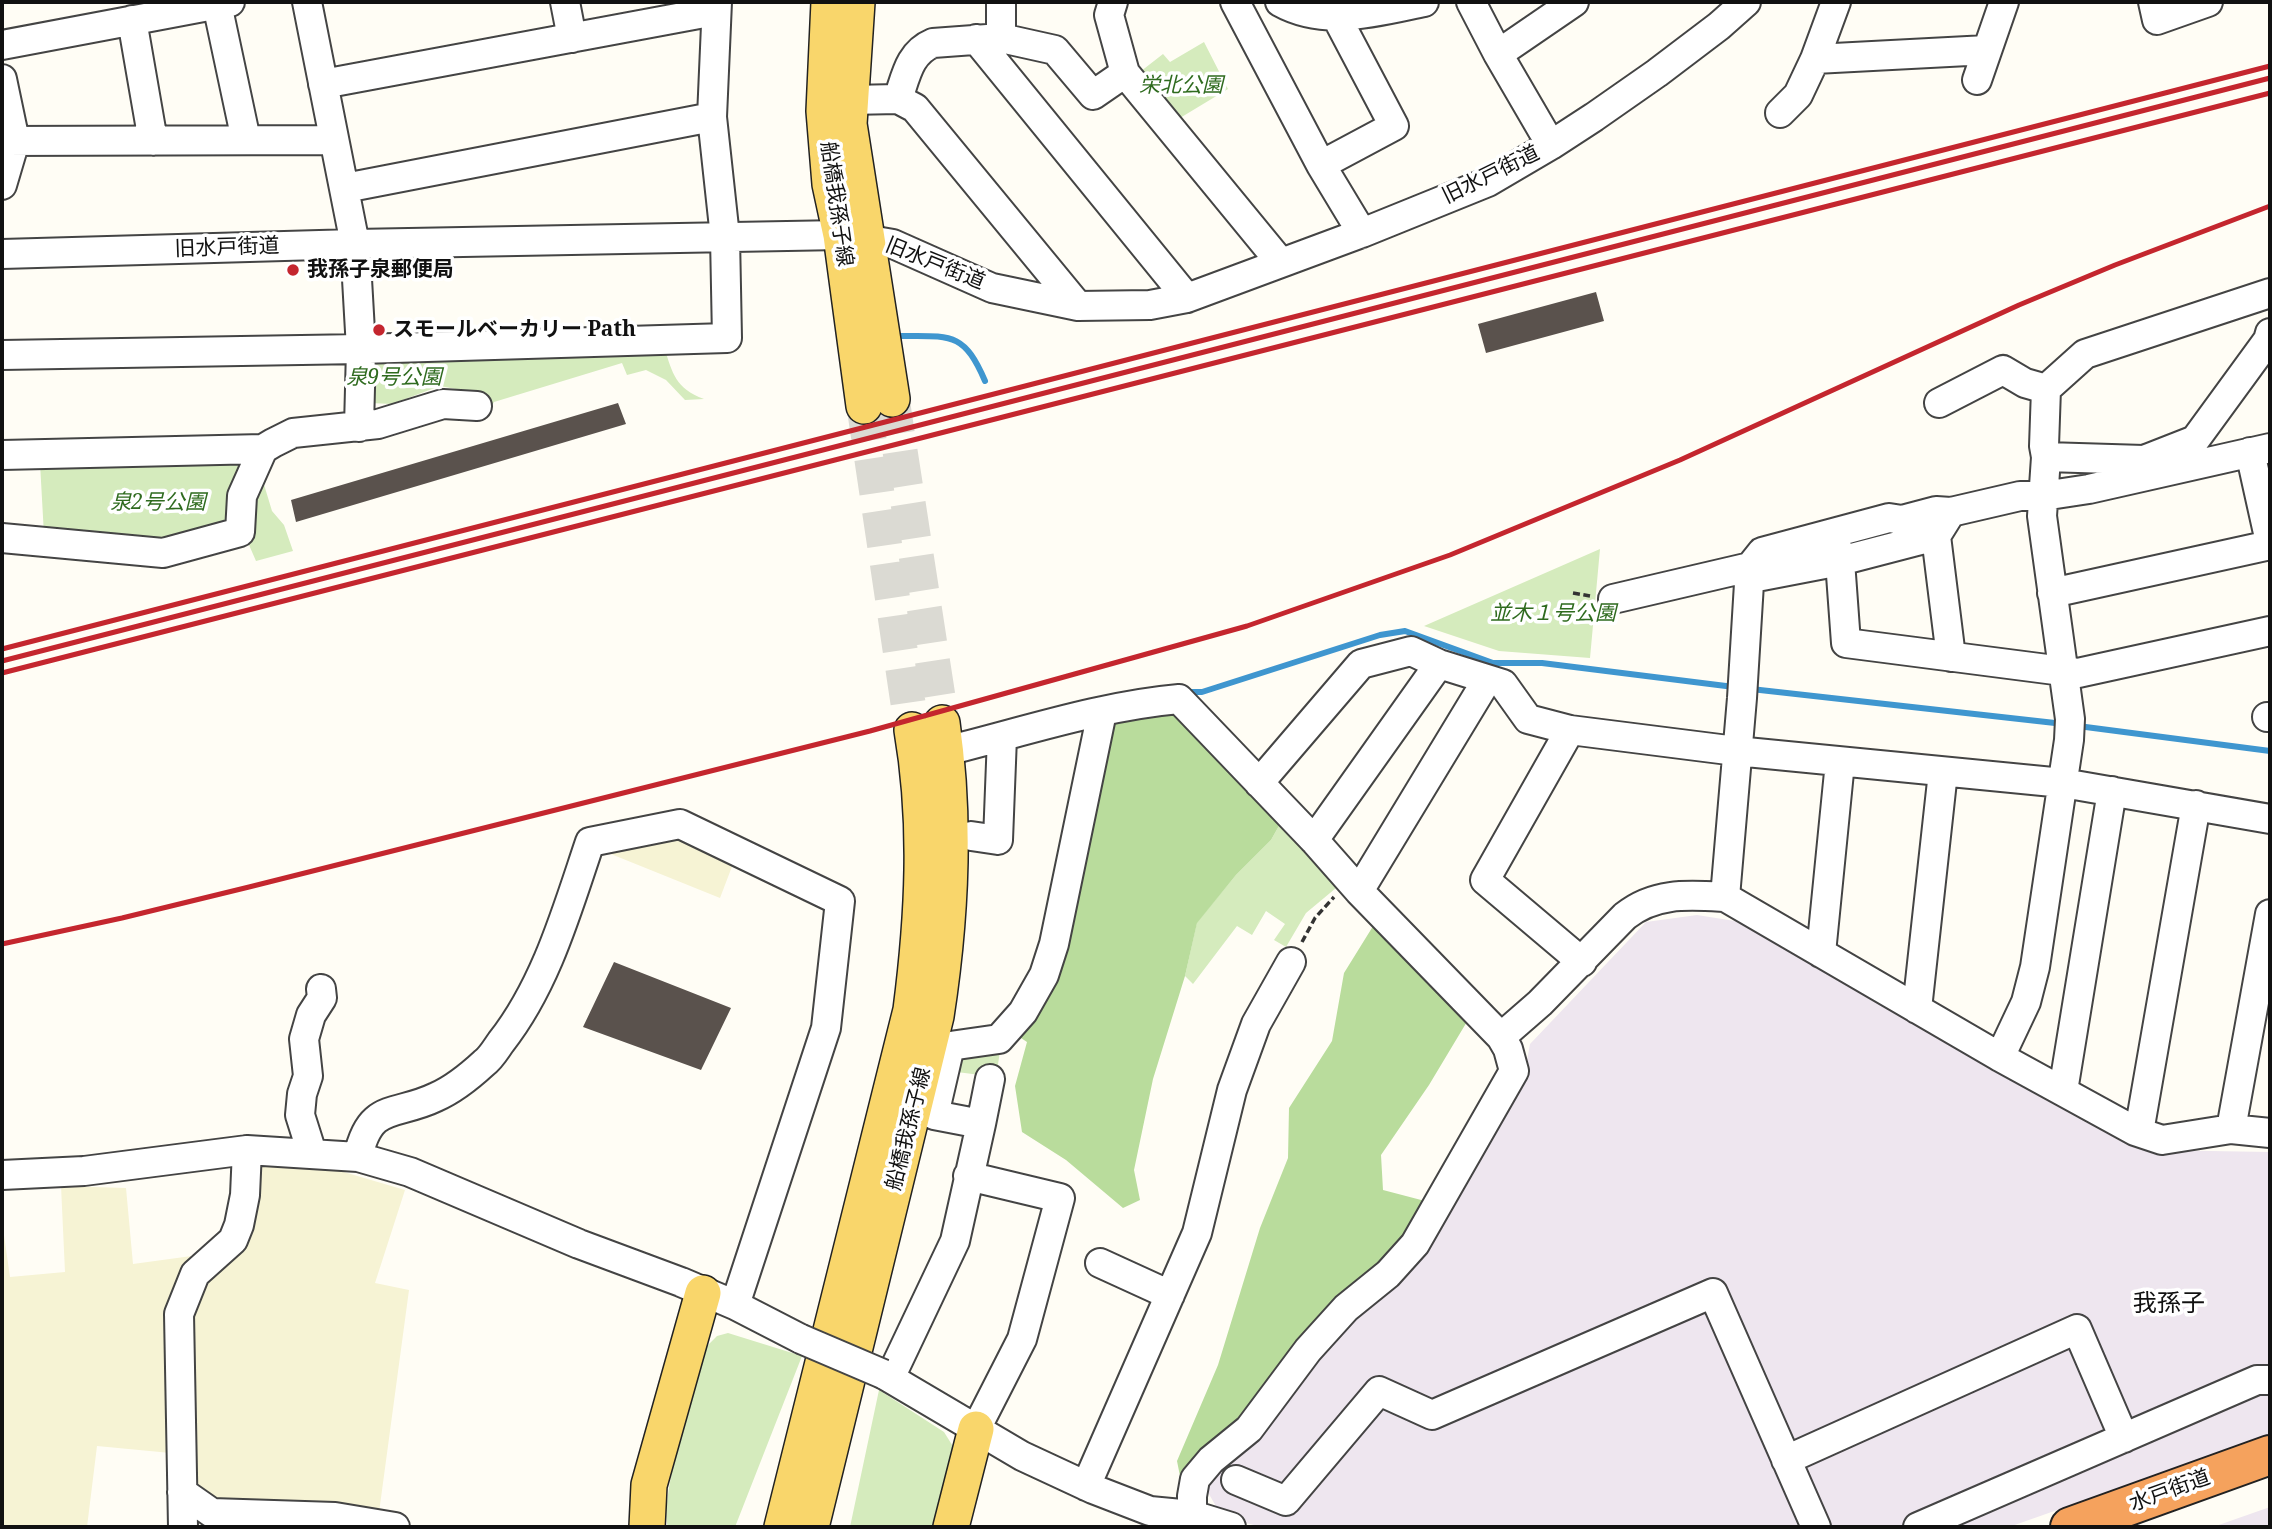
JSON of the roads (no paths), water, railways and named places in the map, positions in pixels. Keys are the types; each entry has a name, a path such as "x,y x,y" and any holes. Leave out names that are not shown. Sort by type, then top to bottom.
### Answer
{"highway":[{"name":"水戸街道","path":"2070,1527 2270,1455"},
{"name":"水戸街道","path":"2143,1527 2270,1482"}],"main road":[{"name":"船橋我孫子線","path":"829,2 824,111 830,184 855,237"},
{"name":"船橋我孫子線","path":"857,2 849,124 857,186 855,237 878,402"},
{"name":"船橋我孫子線","path":"782,1527 924,1114 946,953 950,861 934,735"},
{"name":"船橋我孫子線","path":"811,1527 831,1390 911,1010 918,950 923,830 917,757 934,735"},
{"path":"649,1520 649,1485 703,1293"},
{"path":"766,1527 831,1390"},
{"path":"830,1527 842,1458 831,1390"},
{"path":"951,1527 976,1429"}],"street":[{"path":"307,2 355,244 361,349 359,427"},
{"path":"565,2 572,38"},
{"path":"988,38 1001,2"},
{"path":"1235,2 1321,164 1362,233"},
{"path":"1280,2 1296,10 1323,16 1367,14 1424,2"},
{"path":"1471,2 1551,145"},
{"path":"1498,54 1574,2"},
{"name":"旧水戸街道","path":"2,254 355,244 855,237 893,244 992,288 1078,306 1150,305 1187,298 1362,233 1488,182 1551,145 1657,73 1746,2"},
{"path":"1780,113 1798,95 1815,59 1836,2"},
{"path":"1977,80 2004,2"},
{"path":"2153,2 2157,20 2208,2"},
{"path":"2,45 223,3 246,140"},
{"path":"2,355 361,349 727,338 724,237 712,117 716,6 572,38 323,84"},
{"path":"1110,6 1125,73 1281,263"},
{"path":"1321,164 1394,127 1336,16"},
{"path":"132,20 153,141"},
{"path":"898,99 911,59 925,46 933,43 988,38 1055,50 1094,95 1125,73"},
{"path":"988,38 1187,298"},
{"path":"1815,59 1987,51"},
{"path":"2,79 8,141 2,186"},
{"path":"849,100 898,99 915,108 1078,306"},
{"path":"345,188 712,117"},
{"path":"8,141 334,140"},
{"path":"2000,1057 2026,1002 2035,967 2070,729 2042,516 2046,457 2046,389 2085,354 2270,293"},
{"path":"2046,457 2144,460 2195,440 2269,337"},
{"path":"1939,403 2003,370 2025,383 2046,389"},
{"path":"2,454 263,449 293,433 378,424 443,404 477,406"},
{"path":"2,538 163,553 240,532 242,496 263,449"},
{"path":"1837,547 1889,518 1902,520 2020,496 2043,496 2089,489 2260,450 2270,543 2052,593"},
{"path":"1951,512 1936,536 1951,657"},
{"path":"1725,897 1743,688 1750,567 1762,552 1936,536"},
{"path":"1837,547 1846,643 2078,673 2270,631"},
{"path":"1613,598 1750,567"},
{"path":"1259,783 1361,664 1411,651 1440,664 1503,684 1528,719 1570,730 1736,751 2063,783 2270,818"},
{"path":"1314,840 1440,664"},
{"path":"1354,886 1487,680"},
{"path":"934,735 1002,737 1102,712 1180,699 1354,886 1501,1037 1508,1049 1514,1071 1415,1244 1388,1274 1346,1308 1308,1350 1249,1429 1211,1460 1195,1479 1192,1515"},
{"path":"981,1124 924,1114 950,1046 999,1039 1023,1012 1044,975 1054,944 1102,712"},
{"path":"1570,730 1485,880 1582,962"},
{"path":"971,836 998,840 1002,737"},
{"path":"1821,953 1840,762"},
{"path":"1917,1009 1943,772"},
{"path":"2063,1091 2112,791"},
{"path":"2139,1132 2196,806"},
{"path":"358,1157 369,1125 382,1115 437,1097 486,1062 520,1019 558,934 590,842 680,824 839,901 826,1028 735,1305"},
{"path":"1501,1037 1541,1003 1625,916 1640,904 1679,896 1725,897 2000,1057 2139,1132 2162,1140 2231,1129 2270,1133"},
{"path":"2231,1129 2270,914"},
{"path":"1086,1486 1197,1233 1232,1090 1256,1024 1291,962"},
{"path":"312,1153 300,1115 302,1094 308,1076 304,1039 311,1014 322,998 321,989"},
{"path":"886,1376 955,1241 989,1079"},
{"path":"183,1527 179,1314 195,1274 233,1240 245,1195 247,1150"},
{"path":"2,1175 84,1171 247,1150 358,1157 410,1172 579,1244 735,1305 801,1339 886,1376 1022,1456 1149,1519 1192,1515 1231,1527"},
{"path":"968,1176 1060,1198 1022,1339 976,1429"},
{"path":"1100,1263 1170,1295"},
{"path":"1236,1480 1286,1501 1379,1391 1432,1415 1713,1293 1816,1527"},
{"path":"1786,1460 2077,1329 2124,1438"},
{"path":"1918,1527 2258,1380 2270,1381"},
{"path":"182,1492 212,1513 335,1517 395,1527"}],"waterway":[{"path":"901,336 932,336 954,340 970,353 985,381"},
{"path":"1184,692 1202,692 1380,635 1405,631 1493,663 1542,663 1734,687"},
{"path":"1751,689 2064,724"},
{"path":"2078,726 2270,751"}],"tunnel":[{"path":"892,399 942,723"},
{"path":"864,406 912,730"}],"railway":[{"path":"2,649 2270,66"},
{"path":"2,661 2270,78"},
{"path":"2,673 2270,93"},
{"path":"2,944 249,887 870,731 1247,626 1450,555 1680,460 2019,305 2270,206"}],"place":[{"name":"我孫子泉郵便局","path":"293,270"},
{"name":"スモールベーカリー Path","path":"379,330"}],"district":[{"name":"我孫子","path":"2169,1304"}],"park label":[{"name":"栄北公園","path":"1181,86"},
{"name":"泉9号公園","path":"394,378"},
{"name":"泉2号公園","path":"158,503"},
{"name":"並木１号公園","path":"1553,614"}]}
